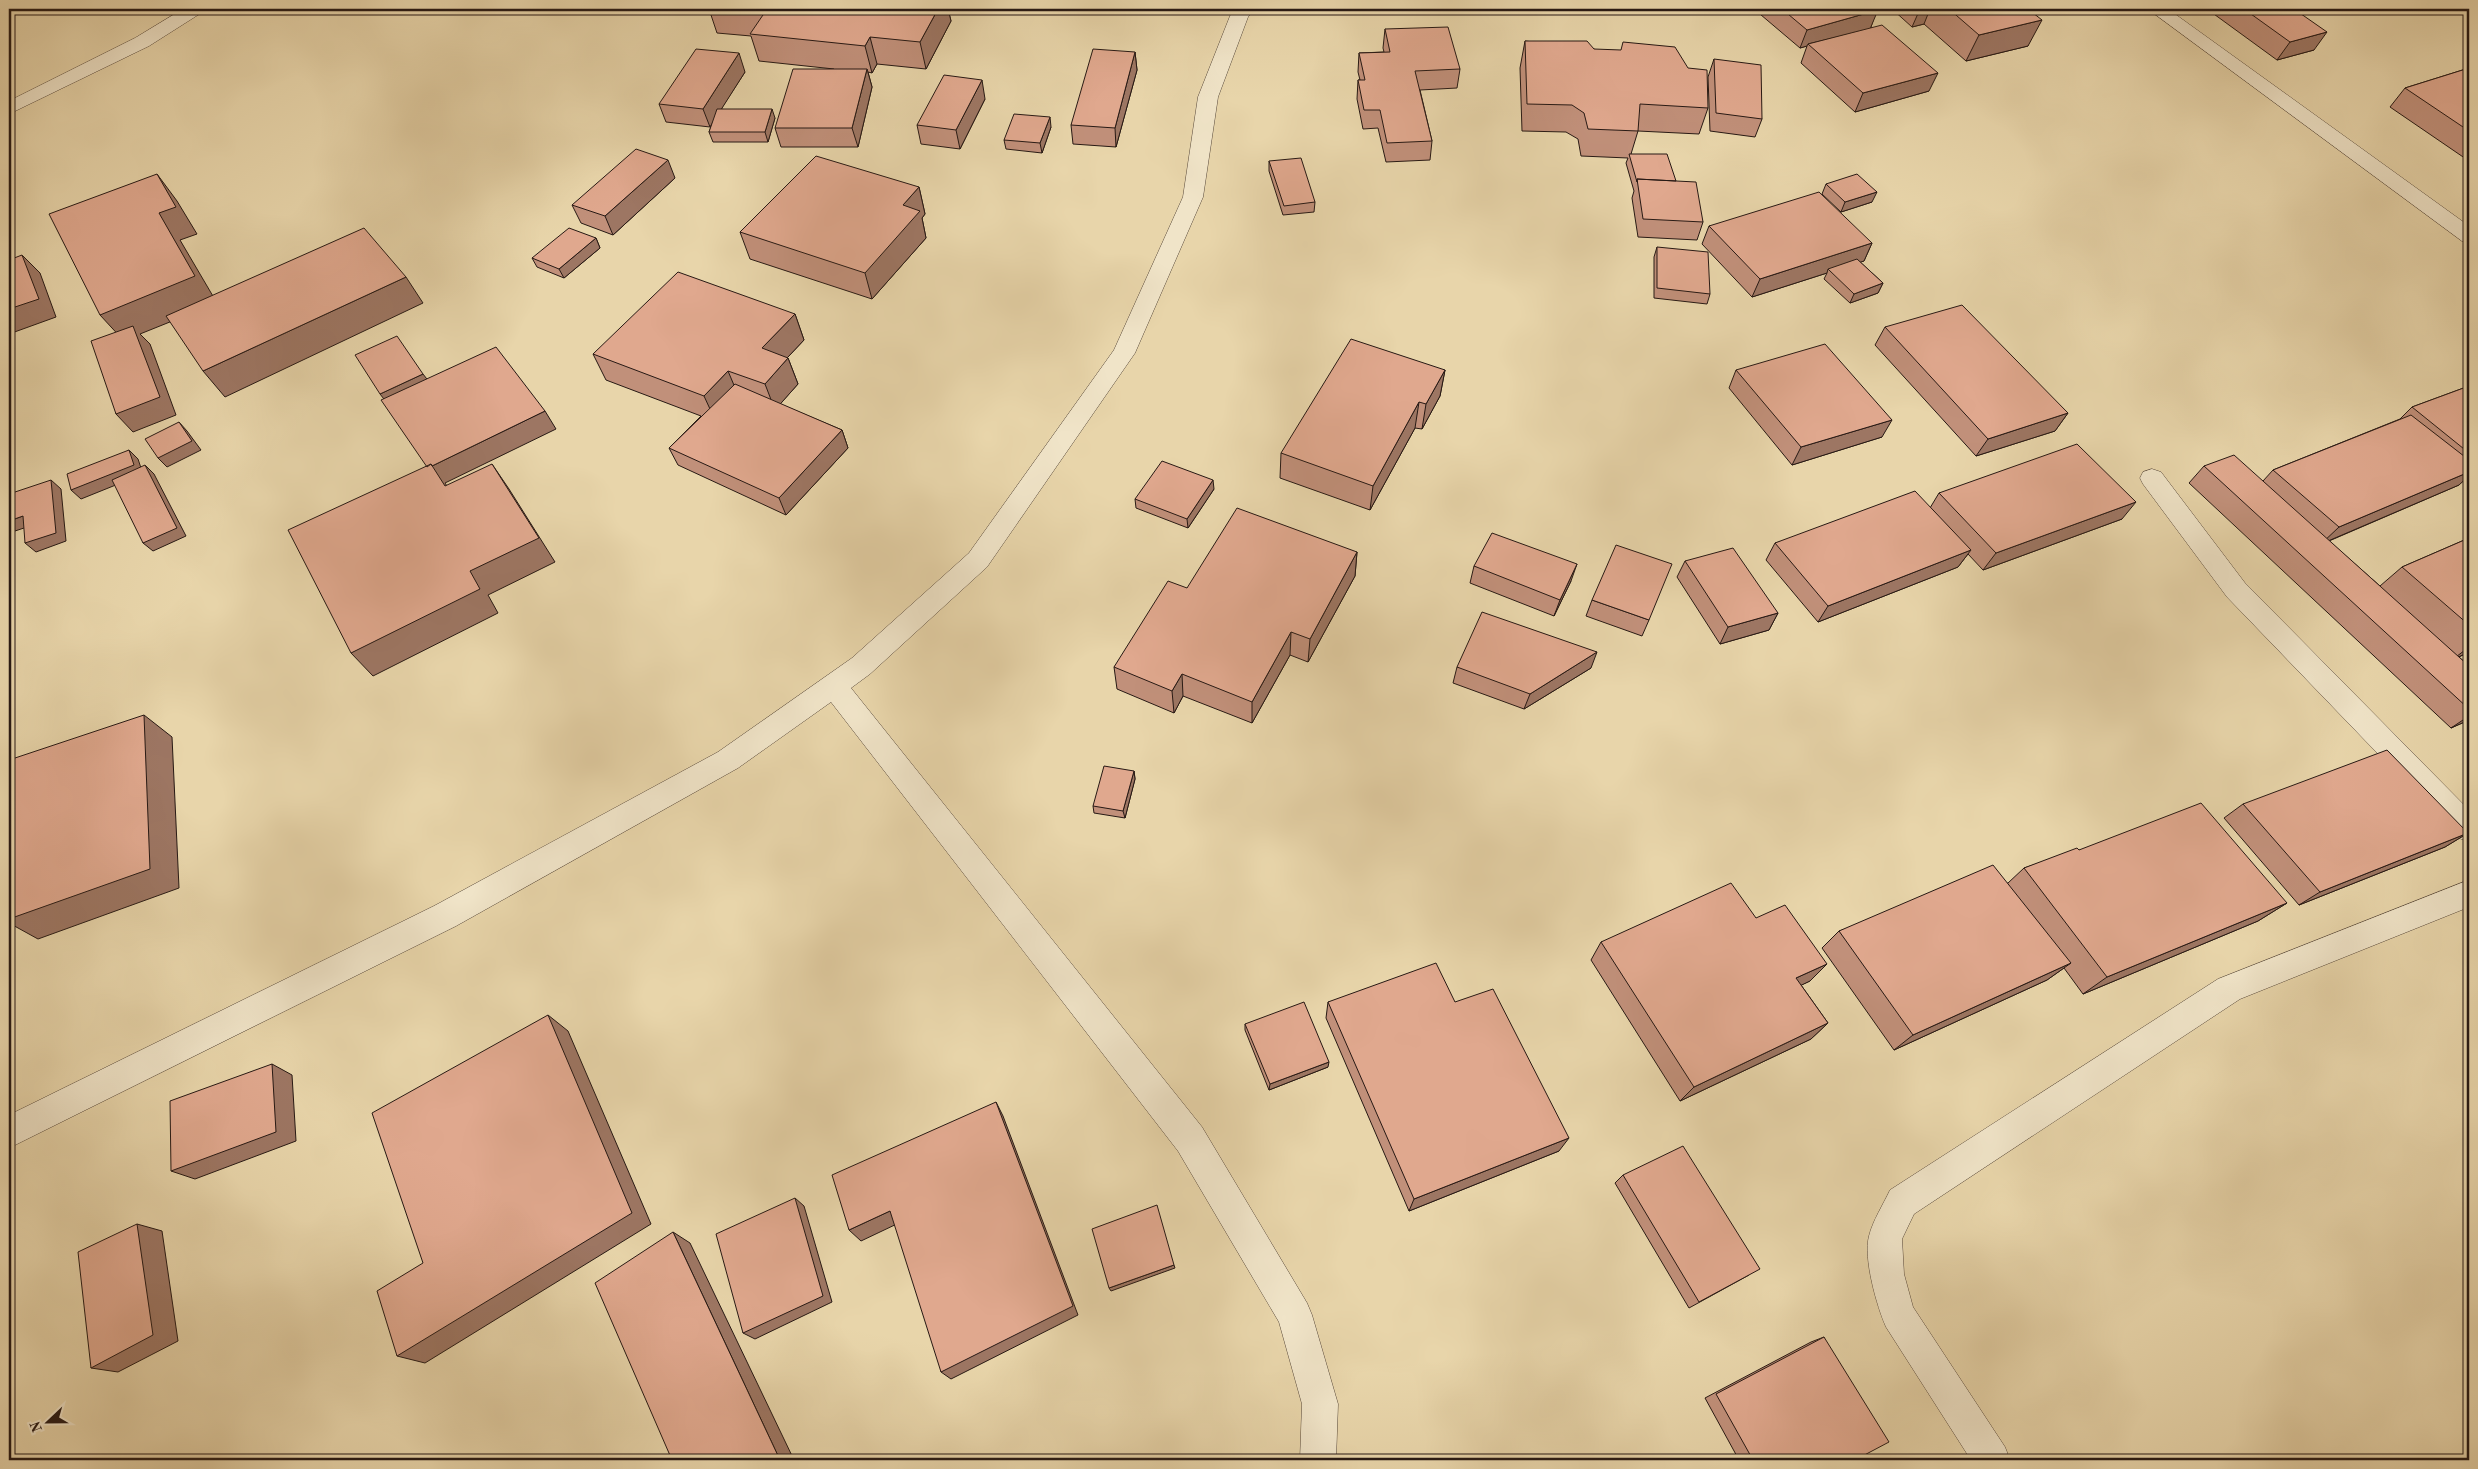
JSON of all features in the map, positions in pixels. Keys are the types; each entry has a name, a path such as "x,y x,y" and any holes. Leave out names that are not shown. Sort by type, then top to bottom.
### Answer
{"street":[{"path":"9,108 142,42 195,9"},
{"path":"9,1132 446,916 728,760 861,666 978,560 1124,353 1193,197 1208,97 1240,16 1245,9"},
{"path":"2157,9 2469,236"},
{"path":"2152,478 2236,590 2469,829"},
{"path":"834,686 1190,1139 1295,1315 1320,1404 1318,1460"},
{"path":"1992,1460 1898,1316 1887,1274 1885,1238 1902,1202 2229,989 2469,893"}],"building":[{"path":"732,9 938,9 920,42 870,37 865,46 750,34 765,12"},
{"path":"1782,9 1877,9 1878,10 1807,30"},
{"path":"1949,9 2028,9 2042,20 1979,35"},
{"path":"2244,9 2294,9 2327,32 2290,42"},
{"path":"1882,25 1938,73 1863,93 1808,44"},
{"path":"1448,27 1460,69 1415,71 1432,141 1387,143 1380,110 1364,110 1358,80 1365,80 1359,53 1390,52 1385,29"},
{"path":"1525,41 1587,41 1594,49 1621,50 1623,42 1675,47 1688,68 1707,70 1708,108 1640,104 1638,131 1588,129 1584,113 1572,105 1527,104"},
{"path":"696,49 739,53 703,109 659,104"},
{"path":"1093,49 1135,52 1115,128 1071,125"},
{"path":"1714,59 1761,65 1762,119 1716,113"},
{"path":"2469,68 2469,131 2405,88"},
{"path":"793,69 867,69 852,128 775,128"},
{"path":"944,75 982,80 956,130 917,125"},
{"path":"717,109 772,109 765,132 709,132"},
{"path":"1014,114 1050,117 1040,143 1004,140"},
{"path":"636,149 668,160 605,216 572,205"},
{"path":"1629,154 1667,154 1676,181 1637,179 1637,182"},
{"path":"816,156 919,187 903,205 920,211 865,273 740,232"},
{"path":"1301,158 1315,202 1284,206 1269,161"},
{"path":"157,174 176,207 159,213 195,276 100,315 49,214"},
{"path":"1857,174 1877,192 1845,202 1826,184"},
{"path":"1637,179 1696,182 1703,222 1643,219"},
{"path":"1819,192 1872,243 1760,279 1709,226"},
{"path":"364,228 406,277 203,371 166,316"},
{"path":"569,228 596,238 559,269 532,258"},
{"path":"1657,247 1708,252 1710,294 1657,288"},
{"path":"22,255 39,299 9,309 9,260"},
{"path":"1857,259 1883,283 1854,294 1828,269"},
{"path":"678,272 795,314 762,348 788,358 765,384 728,371 704,396 593,354"},
{"path":"1962,305 2068,413 1988,439 1885,327"},
{"path":"133,326 160,397 116,414 91,341"},
{"path":"397,336 423,374 380,394 355,355"},
{"path":"1351,339 1445,370 1426,404 1419,402 1373,486 1281,453"},
{"path":"1825,344 1892,420 1801,447 1736,370"},
{"path":"496,347 545,411 427,467 381,400"},
{"path":"735,384 842,430 779,498 669,448"},
{"path":"2469,386 2469,453 2412,407"},
{"path":"2411,415 2469,460 2469,472 2339,527 2273,470"},
{"path":"179,422 192,441 158,458 145,439"},
{"path":"2077,444 2136,502 1996,553 1939,493"},
{"path":"129,450 134,465 71,490 67,474"},
{"path":"2234,455 2469,666 2469,709 2204,466"},
{"path":"1162,461 1213,480 1187,519 1135,499"},
{"path":"431,464 445,486 492,464 539,538 470,571 480,589 351,653 288,530"},
{"path":"145,465 177,528 143,543 112,480"},
{"path":"51,480 56,533 25,543 23,516 9,521 9,494"},
{"path":"1915,491 1971,550 1828,606 1775,543"},
{"path":"1237,508 1357,552 1310,639 1291,632 1252,702 1182,674 1172,691 1114,667 1168,581 1187,588"},
{"path":"1492,533 1577,564 1560,600 1474,566"},
{"path":"2469,538 2469,625 2402,567"},
{"path":"1616,545 1672,564 1649,620 1592,600"},
{"path":"1733,548 1778,613 1728,627 1685,561"},
{"path":"1482,612 1597,652 1530,694 1457,667"},
{"path":"144,715 150,869 9,919 9,760"},
{"path":"2387,750 2468,833 2320,892 2243,804"},
{"path":"1104,766 1134,771 1123,811 1093,806"},
{"path":"2201,803 2287,903 2107,977 2024,868 2077,848 2079,850"},
{"path":"1993,865 2071,963 1913,1035 1839,931"},
{"path":"1731,883 1756,918 1785,905 1827,964 1796,978 1828,1023 1694,1087 1601,942"},
{"path":"1436,963 1455,1002 1493,989 1569,1138 1414,1199 1328,1002"},
{"path":"1304,1002 1329,1062 1270,1084 1245,1024"},
{"path":"548,1015 632,1213 397,1356 377,1291 423,1263 372,1113"},
{"path":"272,1064 276,1132 171,1171 170,1101"},
{"path":"996,1102 1073,1306 941,1372 890,1211 849,1230 832,1175"},
{"path":"1683,1146 1760,1269 1699,1302 1623,1175"},
{"path":"795,1198 823,1296 743,1333 716,1234"},
{"path":"1157,1205 1174,1265 1109,1288 1092,1229"},
{"path":"137,1224 153,1335 91,1368 78,1252"},
{"path":"673,1232 780,1460 672,1460 595,1283"},
{"path":"1824,1337 1889,1442 1855,1460 1753,1460 1716,1394"},
{"path":"1571,1456 1573,1460 1564,1460"}]}
